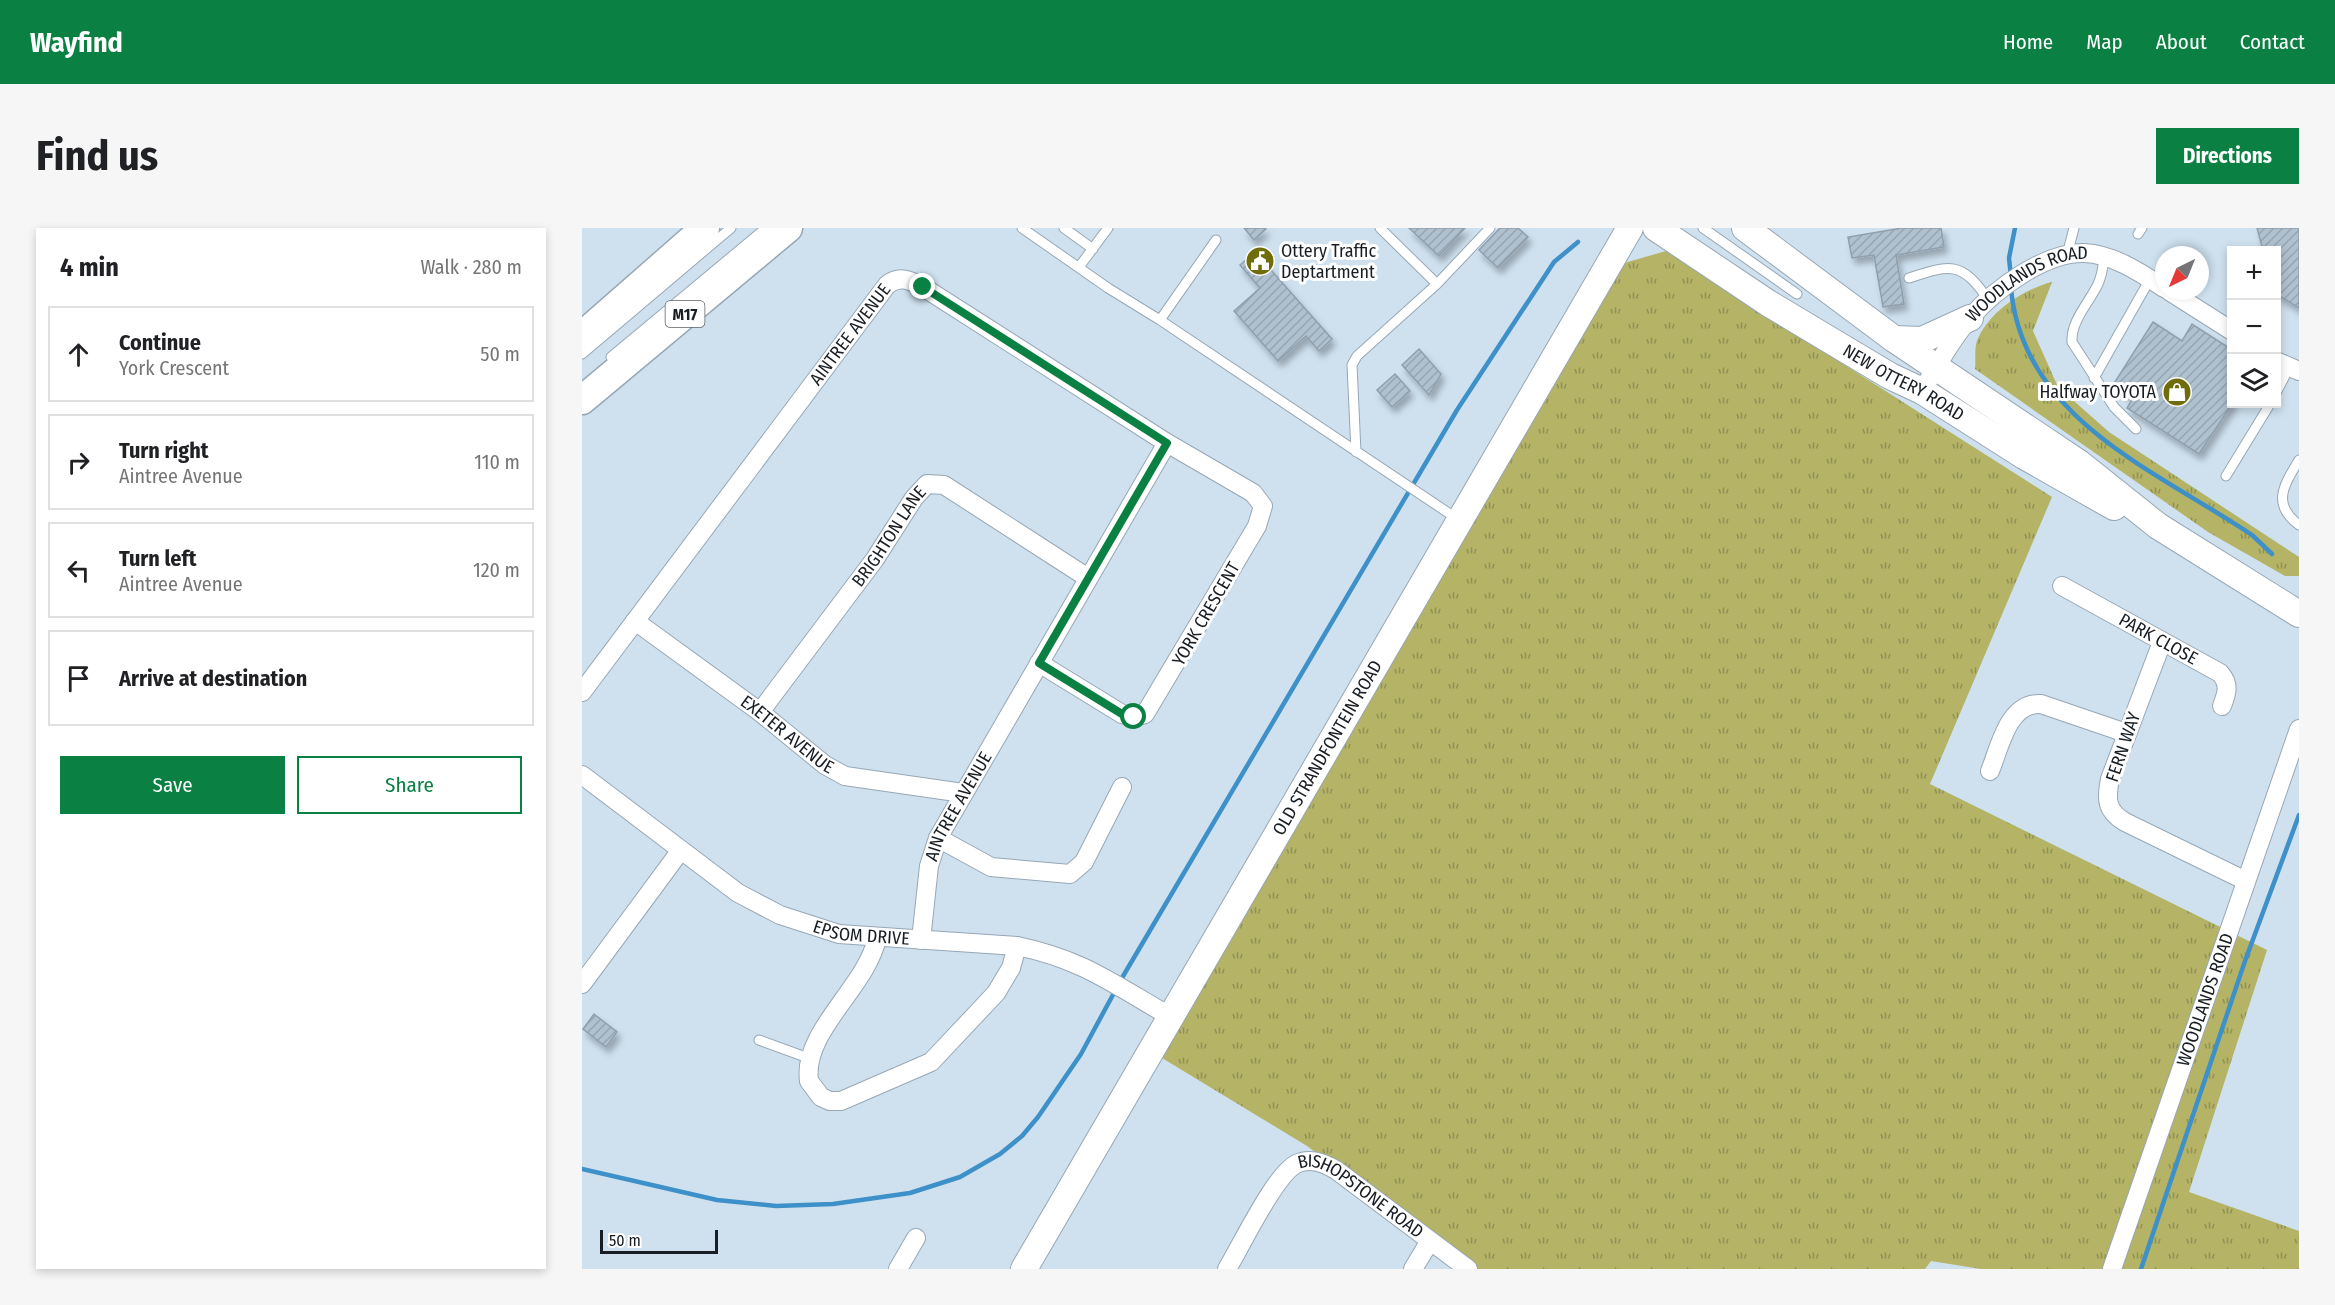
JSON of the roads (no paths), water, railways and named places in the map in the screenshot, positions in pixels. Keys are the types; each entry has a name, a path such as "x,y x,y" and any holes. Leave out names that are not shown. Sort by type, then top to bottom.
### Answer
{"main road":[{"path":"582,336 705,228"},
{"name":"M17","path":"582,400 788,228"},
{"name":"OLD STRANDFONTEIN ROAD","path":"1024,1269 1630,228"},
{"name":"NEW OTTERY ROAD","path":"1656,228 1768,303 1890,376 1922,391 2024,456 2113,507 2158,526"},
{"name":"NEW OTTERY ROAD","path":"1745,228 1894,339 2079,463 2158,526 2299,614"},
{"path":"1894,339 1908,342 1922,340 1970,318"},
{"path":"2253,585 2299,597"}],"street":[{"name":"WOODLANDS ROAD","path":"1922,391 1970,318 1993,297 2039,264 2067,255 2086,253 2132,268 2155,283"},
{"name":"AINTREE AVENUE","path":"582,692 893,280 904,278 923,287 1167,443 938,838 929,866 921,940"},
{"path":"2183,300 2227,328"},
{"name":"YORK CRESCENT","path":"1039,663 1122,714 1134,717 1146,714 1257,526 1262,515 1260,499 1167,443"},
{"name":"BRIGHTON LANE","path":"760,712 875,559 921,489 927,484 944,485 1088,578"},
{"name":"PARK CLOSE","path":"2062,586 2220,673 2227,683 2227,692 2222,706"},
{"name":"EXETER AVENUE","path":"635,621 760,712 825,765 845,777 963,793"},
{"name":"FERN WAY","path":"2162,642 2126,733 2108,790 2107,802 2110,812 2125,822 2246,881"},
{"path":"1990,771 2012,718 2028,705 2041,704 2126,733"},
{"name":"WOODLANDS ROAD","path":"2112,1269 2299,729"},
{"name":"EPSOM DRIVE","path":"582,775 738,893 780,915 839,934 1017,946 1064,957 1098,973 1171,1017"},
{"path":"938,838 990,867 1002,870 1070,874 1084,862 1122,787"},
{"path":"582,984 681,850"},
{"path":"878,938 869,964 827,1024 811,1059 809,1081 822,1097 830,1101 853,1098 931,1062 996,993 1011,968 1017,946"},
{"name":"BISHOPSTONE ROAD","path":"1227,1269 1279,1180 1289,1169 1304,1161 1325,1163 1336,1170 1468,1269"},
{"path":"898,1269 916,1238"},
{"path":"1413,1269 1430,1241"}],"lane":[{"path":"582,354 731,228"},
{"path":"602,364 766,228"},
{"path":"1022,228 1461,521"},
{"path":"1064,228 1093,249"},
{"path":"1079,267 1108,228"},
{"path":"1380,228 1437,284"},
{"path":"1356,452 1352,365 1357,356 1437,284 1490,228"},
{"path":"1703,228 1797,294"},
{"path":"2067,255 2074,228"},
{"path":"1160,320 1216,240"},
{"path":"2104,258 2099,282 2071,333 2077,354 2114,407 2136,429"},
{"path":"1909,278 1944,267 1954,267 1993,297"},
{"path":"2094,378 2155,287"},
{"path":"2281,384 2288,367"},
{"path":"2226,476 2268,408"},
{"path":"2299,460 2282,493 2283,507 2288,517 2299,525"},
{"path":"759,1040 811,1059"}],"waterway":[{"path":"2011,277 2009,258 2015,228"},
{"path":"1119,983 1457,410 1554,262 1578,242"},
{"path":"2011,288 2021,334 2040,373 2067,407 2100,437 2137,463 2252,535 2272,554"},
{"path":"2141,1269 2245,961 2299,815"},
{"path":"582,1169 717,1200 776,1206 833,1204 910,1193 960,1177 1000,1154 1022,1136 1038,1117 1081,1054 1115,991"}],"place":[{"name":"Ottery Traffic Deptartment","path":"1260,261"},
{"name":"Halfway TOYOTA","path":"2177,392"}]}
